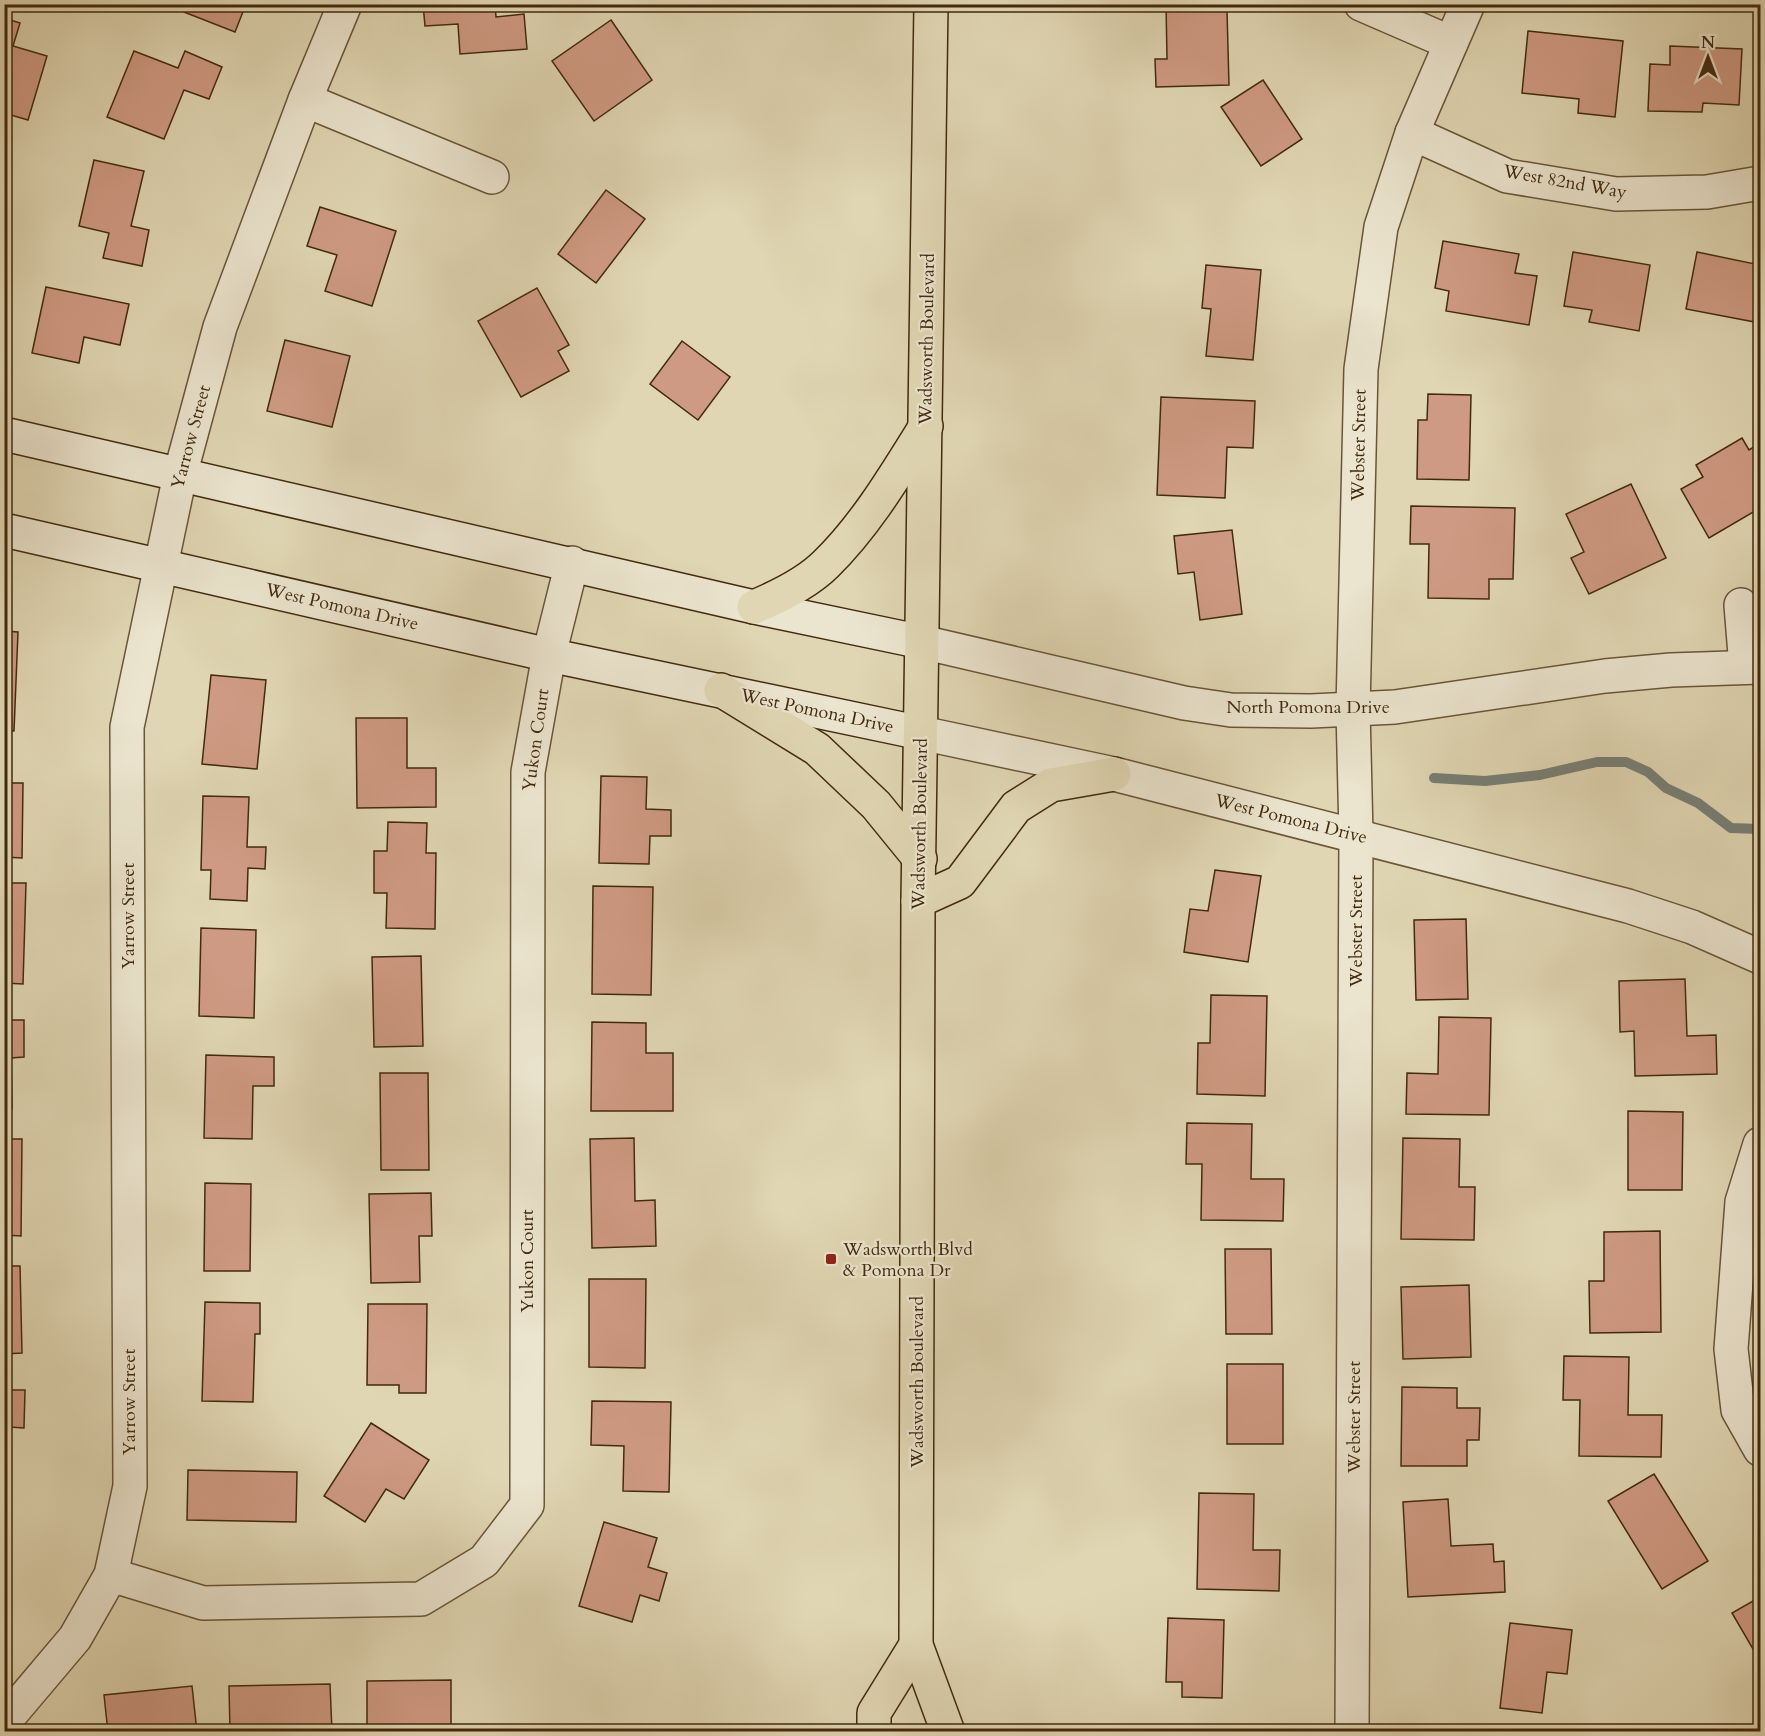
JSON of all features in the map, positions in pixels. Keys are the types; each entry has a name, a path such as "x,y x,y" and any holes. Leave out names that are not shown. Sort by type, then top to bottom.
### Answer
{"main road":[{"name":"Wadsworth Boulevard","path":"931,4 918,901 916,1644 948,1731"},
{"path":"754,607 776,597 825,566 874,507 926,426"},
{"path":"721,690 817,749 876,805 920,859"},
{"path":"918,901 960,882 1016,807 1051,785 1114,774"},
{"path":"874,1731 874,1713 916,1644"}],"street":[{"name":"Yarrow Street","path":"4,1722 75,1638 111,1575 130,1486 127,727 180,475 220,327 305,100 345,4"},
{"path":"1361,4 1451,43"},
{"name":"Webster Street","path":"1352,1731 1356,835 1353,709 1361,369 1381,227 1412,133 1468,4"},
{"path":"305,100 492,177"},
{"name":"West 82nd Way","path":"1412,133 1507,176 1616,194 1707,192 1761,183"},
{"path":"4,434 572,563 754,607"},
{"name":"West Pomona Drive","path":"4,530 549,655 1114,774 1628,906 1692,927 1761,957"},
{"name":"Yukon Court","path":"111,1575 203,1603 421,1599 484,1561 527,1504 528,772 549,655 572,563"},
{"name":"North Pomona Drive","path":"754,607 922,642 1184,703 1271,711 1353,709 1449,701 1605,676 1753,667 1741,605"},
{"path":"1761,1144 1742,1202 1731,1348 1738,1410 1761,1449"}],"building":[{"path":"187,4 246,4 235,32 184,12"},
{"path":"423,4 495,4 496,17 524,14 527,49 460,54 458,24 425,26"},
{"path":"1166,4 1240,4 1241,10 1227,11 1229,85 1156,87 1155,59 1167,59"},
{"path":"4,18 20,23 13,46 47,56 28,120 4,113"},
{"path":"611,20 652,80 594,121 552,61"},
{"path":"1528,31 1623,41 1615,117 1578,113 1579,99 1522,93"},
{"path":"1670,46 1742,49 1739,105 1703,103 1702,112 1648,111 1650,64 1670,65"},
{"path":"134,51 178,68 185,51 222,67 209,99 184,90 164,139 107,117"},
{"path":"1263,80 1302,139 1261,166 1221,107"},
{"path":"94,160 144,171 131,226 149,230 142,266 103,258 109,233 79,226"},
{"path":"606,190 645,219 596,283 558,254"},
{"path":"320,207 396,231 372,306 325,291 337,255 307,246"},
{"path":"1443,241 1519,254 1515,273 1537,276 1529,325 1446,311 1449,291 1435,288"},
{"path":"1573,252 1650,265 1639,331 1589,322 1592,310 1564,306"},
{"path":"1697,252 1760,265 1760,323 1686,309"},
{"path":"1206,265 1261,270 1253,360 1206,356 1211,309 1202,308"},
{"path":"46,287 129,304 120,345 84,337 79,363 32,353"},
{"path":"537,288 569,345 558,351 569,371 521,397 478,321"},
{"path":"285,340 350,356 332,427 267,411"},
{"path":"682,341 730,377 698,420 650,384"},
{"path":"1428,394 1471,395 1469,480 1417,479 1418,420 1427,420"},
{"path":"1161,397 1255,401 1253,448 1227,447 1225,498 1157,495"},
{"path":"1742,438 1749,450 1760,443 1760,508 1709,538 1681,489 1703,477 1696,465"},
{"path":"1631,484 1666,558 1589,594 1571,558 1584,552 1566,514"},
{"path":"1411,506 1515,508 1513,579 1489,579 1489,599 1428,598 1429,544 1410,544"},
{"path":"1232,530 1242,614 1200,620 1194,572 1178,574 1174,536"},
{"path":"4,631 18,632 14,731 4,730"},
{"path":"211,675 266,680 257,769 202,764"},
{"path":"356,718 407,718 407,768 436,768 436,807 357,808"},
{"path":"601,776 647,777 646,809 671,810 671,836 650,836 649,864 599,863"},
{"path":"4,783 23,783 22,858 4,857"},
{"path":"203,796 249,797 247,847 266,847 265,869 248,868 247,901 210,899 211,870 201,870"},
{"path":"388,822 427,823 426,853 436,853 435,929 386,928 387,893 374,893 374,851 387,851"},
{"path":"1215,870 1261,876 1248,962 1184,952 1190,909 1208,911"},
{"path":"4,883 26,883 23,984 4,983"},
{"path":"593,886 653,887 651,995 592,994"},
{"path":"1466,919 1468,999 1416,1000 1414,920"},
{"path":"201,928 256,930 254,1018 199,1016"},
{"path":"421,956 423,1046 374,1047 372,957"},
{"path":"1685,979 1687,1036 1716,1035 1717,1074 1635,1076 1634,1031 1620,1032 1619,981"},
{"path":"1211,995 1267,996 1265,1096 1197,1094 1198,1043 1210,1043"},
{"path":"1439,1017 1491,1018 1489,1115 1406,1114 1407,1073 1438,1074"},
{"path":"4,1020 24,1020 24,1057 11,1058 12,1109 4,1110"},
{"path":"592,1022 646,1023 646,1053 673,1053 673,1111 591,1111"},
{"path":"206,1055 274,1057 274,1086 253,1086 252,1139 204,1138"},
{"path":"380,1073 428,1073 429,1170 381,1170"},
{"path":"1628,1111 1683,1112 1682,1190 1628,1190"},
{"path":"1187,1123 1252,1124 1251,1179 1284,1179 1283,1221 1201,1220 1202,1164 1186,1164"},
{"path":"634,1138 635,1201 655,1200 656,1246 592,1248 590,1139"},
{"path":"1403,1138 1460,1139 1459,1187 1475,1187 1474,1240 1401,1239"},
{"path":"4,1139 22,1139 21,1236 4,1235"},
{"path":"205,1183 251,1184 250,1271 204,1271"},
{"path":"431,1193 432,1236 419,1236 420,1282 371,1283 369,1194"},
{"path":"1660,1231 1661,1332 1590,1333 1589,1281 1604,1281 1604,1232"},
{"path":"1225,1249 1271,1249 1272,1334 1226,1334"},
{"path":"4,1266 20,1266 22,1353 4,1354"},
{"path":"589,1279 646,1279 645,1368 589,1367"},
{"path":"1469,1285 1471,1357 1403,1359 1401,1287"},
{"path":"205,1302 260,1303 260,1334 255,1334 253,1402 202,1401"},
{"path":"368,1304 427,1304 426,1393 399,1393 399,1385 367,1385"},
{"path":"1564,1356 1629,1357 1628,1415 1662,1415 1661,1457 1579,1456 1580,1400 1563,1400"},
{"path":"1227,1364 1283,1364 1283,1444 1227,1444"},
{"path":"1402,1387 1457,1388 1457,1408 1480,1408 1479,1440 1467,1440 1467,1466 1401,1466"},
{"path":"4,1390 25,1390 24,1428 9,1427 8,1480 4,1480"},
{"path":"592,1401 671,1402 669,1492 623,1491 624,1446 591,1445"},
{"path":"371,1423 429,1460 404,1499 386,1489 365,1522 324,1496"},
{"path":"188,1470 297,1472 296,1522 187,1520"},
{"path":"1654,1474 1708,1561 1662,1589 1608,1501"},
{"path":"1199,1493 1254,1494 1253,1550 1280,1550 1279,1591 1197,1589"},
{"path":"1448,1499 1451,1546 1493,1544 1494,1562 1504,1561 1505,1592 1408,1597 1403,1502"},
{"path":"604,1522 657,1538 648,1567 667,1573 659,1601 640,1595 632,1622 579,1606"},
{"path":"1760,1597 1760,1654 1757,1656 1732,1613"},
{"path":"1168,1618 1224,1620 1222,1698 1182,1697 1182,1682 1166,1682"},
{"path":"1510,1623 1572,1630 1567,1674 1547,1672 1542,1713 1500,1708"},
{"path":"451,1680 451,1732 367,1732 367,1681"},
{"path":"330,1684 332,1732 230,1732 229,1686"},
{"path":"192,1686 197,1732 108,1732 104,1695"},
{"path":"1205,1725 1205,1732 1134,1732 1134,1727"},
{"path":"1567,1728 1568,1732 1533,1732"}],"waterway":[{"path":"1434,778 1485,781 1540,775 1597,762 1626,762 1648,772 1666,788 1698,803 1731,828 1760,829"}],"place":[{"name":"Wadsworth Blvd & Pomona Dr","path":"831,1259"}]}
